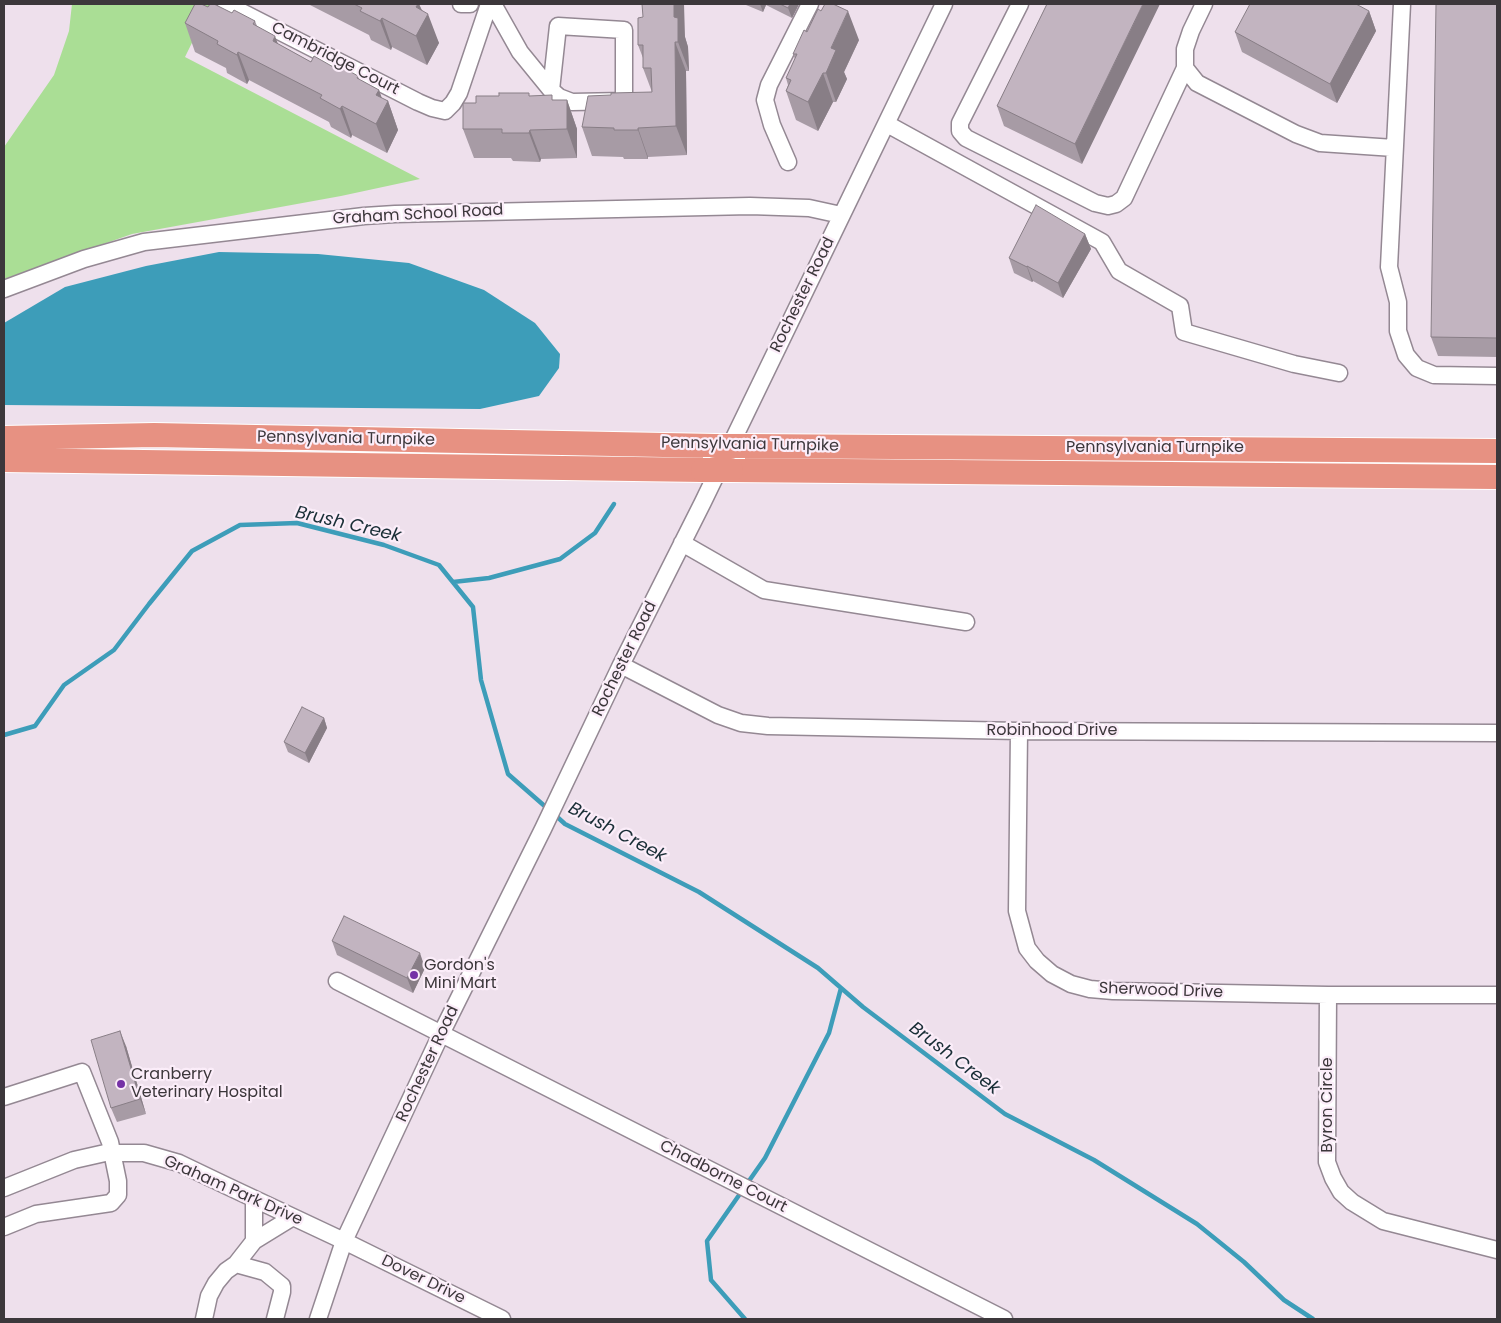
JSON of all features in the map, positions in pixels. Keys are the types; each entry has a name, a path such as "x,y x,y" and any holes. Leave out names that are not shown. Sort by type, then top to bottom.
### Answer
{"highway":[{"name":"Pennsylvania Turnpike","path":"4,438 154,435 715,446 1497,451"},
{"name":"Pennsylvania Turnpike","path":"4,460 703,470 1497,476"}],"street":[{"name":"Cambridge Court","path":"226,4 418,102 445,111 459,93 489,4"},
{"path":"461,4 470,4"},
{"path":"494,4 520,52 551,90 559,97 572,102 624,101 624,30 558,26 551,90"},
{"path":"788,162 772,125 765,100 769,85 810,4"},
{"name":"Rochester Road","path":"318,1319 344,1241 441,1034 543,829 621,665 944,4"},
{"path":"1020,4 960,123 960,131 966,138 1095,203 1108,206 1116,204 1124,198 1185,68 1185,49 1191,30 1204,4"},
{"path":"1402,4 1389,267 1398,302 1398,331 1406,355 1417,368 1434,375 1497,376"},
{"path":"1185,68 1197,84 1296,134 1320,144 1394,148"},
{"path":"887,124 1102,242 1120,271 1180,306 1184,332 1294,364 1339,373"},
{"name":"Graham School Road","path":"4,289 84,259 144,242 364,216 419,213 750,206 809,208 841,215"},
{"path":"682,543 764,590 966,622"},
{"name":"Robinhood Drive","path":"621,665 718,716 742,723 768,726 1019,731 1497,733"},
{"name":"Sherwood Drive","path":"1019,731 1017,911 1027,948 1037,961 1052,974 1071,984 1090,989 1113,991 1328,995 1497,995"},
{"name":"Chadborne Court","path":"337,981 1004,1319"},
{"name":"Byron Circle","path":"1328,995 1327,1162 1341,1192 1352,1202 1383,1221 1497,1250"},
{"path":"4,1097 82,1072 110,1142 118,1181 118,1196 111,1203 36,1214 4,1227"},
{"name":"Graham Park Drive","path":"4,1188 74,1160 112,1153 144,1153 179,1163 344,1241"},
{"path":"254,1198 254,1242"},
{"path":"204,1319 209,1296 216,1283 236,1264 254,1242 293,1217"},
{"name":"Dover Drive","path":"344,1241 502,1319"},
{"path":"236,1264 265,1272 282,1286 274,1319"}],"green space":[{"path":"72,4 211,4 185,57 420,179 341,196 132,234 4,279 4,147 54,75 69,31"}],"water":[{"path":"219,252 318,254 409,263 484,290 535,323 560,354 559,368 539,396 480,409 4,405 4,323 65,287 146,266"}],"building":[{"path":"195,4 208,7 210,4 214,4 232,13 234,10 255,21 253,24 275,36 273,41 311,62 314,56 335,68 337,64 358,76 357,78 379,90 376,95 388,101 376,124 342,106 340,109 320,98 322,95 238,52 237,55 217,44 218,41 185,23"},
{"path":"354,4 418,4 416,7 428,14 416,36 382,18 380,21 360,11 362,8"},
{"path":"642,4 674,4 674,17 678,18 678,42 675,42 676,126 638,128 638,130 582,127 588,96 611,95 611,93 652,92 651,68 643,68 643,45 638,45 638,18 643,17"},
{"path":"780,4 790,4 788,8"},
{"path":"825,4 833,4 848,11 831,48 836,50 826,73 823,73 808,102 786,91 791,80 786,78 797,54 793,54 804,30 807,32 818,9 821,11"},
{"path":"1047,4 1143,4 1075,144 997,106"},
{"path":"1250,4 1356,4 1369,11 1330,84 1235,32"},
{"path":"1436,4 1497,4 1497,338 1431,337"},
{"path":"499,93 529,93 529,96 552,95 552,100 567,100 567,129 530,130 529,133 502,133 502,129 463,129 463,103 476,103 476,96 499,96"},
{"path":"1036,205 1085,234 1058,283 1009,258"},
{"path":"302,707 324,718 305,753 284,742"},
{"path":"344,916 420,953 407,978 332,941"},
{"name":"Cranberry Veterinary Hospital","path":"120,1031 140,1099 111,1108 91,1040"}],"waterway":[{"path":"453,582 489,578 560,559 595,533 614,504"},
{"name":"Brush Creek","path":"4,735 35,726 64,685 114,650 192,551 240,525 297,523 384,545 439,565 473,607 481,680 508,774 548,809"},
{"name":"Brush Creek","path":"554,814 565,824 699,892 818,968 863,1007 1005,1114 1094,1160 1197,1224 1244,1262 1284,1300 1313,1319"},
{"path":"745,1319 711,1280 707,1241 765,1158 829,1033 841,988"}],"place":[{"name":"Gordon's Mini Mart","path":"414,975"},
{"name":"Cranberry Veterinary Hospital","path":"121,1084"}]}
